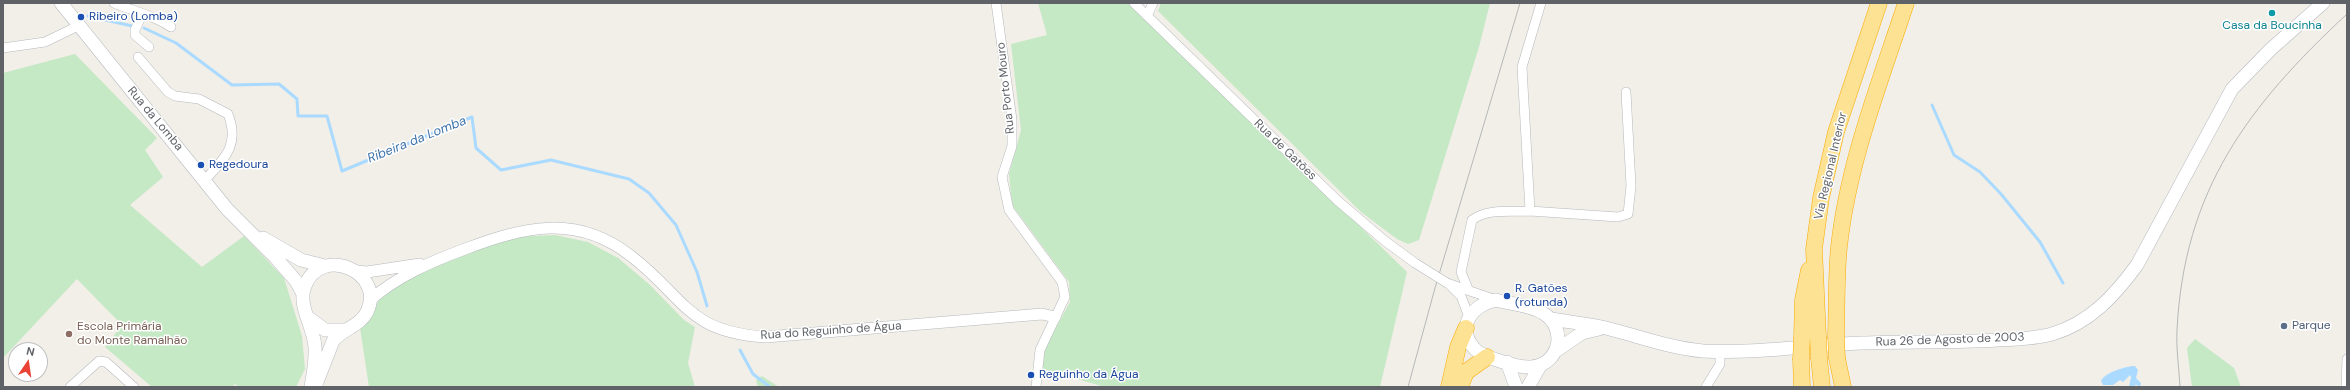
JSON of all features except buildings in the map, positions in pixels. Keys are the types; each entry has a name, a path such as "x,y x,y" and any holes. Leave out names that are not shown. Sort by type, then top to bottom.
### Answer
{"highway":[{"name":"Via Regional Interior","path":"1822,387 1819,358 1814,249 1821,198 1836,132 1880,3"},
{"name":"Via Regional Interior","path":"1837,358 1836,336 1839,247 1850,184 1863,131 1906,3"},
{"path":"1802,387 1801,360 1803,300 1814,249"},
{"path":"1449,387 1458,347 1467,323"},
{"path":"1460,387 1466,372 1487,357"},
{"path":"1837,358 1838,387"},
{"path":"1837,358 1843,387"}],"main road":[{"name":"Rua da Lomba","path":"61,3 227,209 253,233 296,281 303,294"},
{"name":"Rua 26 de Agosto de 2003","path":"1551,319 1605,328 1680,347 1704,351 1789,349 1860,343 2023,339 2053,334 2075,325 2107,303 2138,265 2232,89 2266,54 2323,3"},
{"name":"Rua da Lomba","path":"253,233 301,260 325,266"},
{"path":"311,387 315,347 309,318 305,311 303,294 310,277 325,266 341,265 356,271 364,279 369,289 370,300 362,319 338,335 329,348 315,387"},
{"path":"1528,387 1540,366 1550,359 1557,350 1559,339 1557,328 1551,319 1542,312 1496,300 1480,305 1467,323 1468,340 1474,349 1487,357 1529,367 1540,366"},
{"path":"309,318 325,330 345,330"},
{"name":"Rua 26 de Agosto de 2003","path":"1557,350 1582,333 1605,328"},
{"path":"1507,362 1516,387"}],"street":[{"path":"114,3 142,15 155,17 171,26"},
{"name":"Rua Porto Mouro","path":"996,3 1012,120 1012,146 1002,177 1009,210 1062,282 1065,297 1040,350 1036,387"},
{"name":"Rua de Gatões","path":"1134,3 1338,201 1384,241 1415,263 1448,283 1461,296 1467,323"},
{"path":"1147,16 1153,3"},
{"path":"1530,211 1522,67 1541,3"},
{"path":"142,15 135,30 135,35 149,47"},
{"path":"3,48 45,42 78,26"},
{"path":"138,58 168,92 175,96 199,99 228,114 233,128 233,144 225,157 205,180"},
{"path":"1468,289 1461,272 1472,220 1478,215 1491,212 1530,211 1618,217 1628,214 1631,186 1626,92"},
{"name":"Rua do Reguinho de Água","path":"356,271 397,268 430,262 521,230 547,227 576,231 613,244 631,256 691,314 703,322 720,330 751,336 766,337 1042,314 1055,317"},
{"name":"Rua do Reguinho de Água","path":"370,300 385,288 430,262"},
{"name":"Rua de Gatões","path":"1448,283 1496,300"},
{"path":"1706,387 1720,364 1720,350"},
{"path":"2346,387 2347,359"},
{"path":"70,387 99,361 106,362 134,387"}],"green space":[{"path":"1038,3 1130,3 1407,272 1380,387 1105,387 1042,369 1044,349 1070,302 1069,282 1012,205 1009,174 1021,130 1011,44 1047,35"},
{"path":"1161,3 1490,3 1479,47 1419,240 1408,244 1397,239 1361,212 1158,11"},
{"path":"75,54 157,138 145,150 163,177 130,205 202,267 244,236 284,278 302,336 305,369 296,387 239,387 235,384 232,387 152,387 105,347 122,325 77,279 18,342 8,342 8,353 3,358 3,73"},
{"path":"555,235 588,242 618,258 649,284 684,320 695,327 688,363 695,387 369,387 360,328 366,323 383,293 409,277 511,237"},
{"path":"2195,339 2234,368 2241,387 2192,387 2187,348"},
{"path":"762,376 779,387 758,387 756,380"}],"water":[{"path":"2135,366 2138,370 2136,378 2141,383 2140,387 2137,385 2129,387 2130,375 2123,382 2120,380 2113,385 2103,385 2101,381 2106,375 2126,367"}],"waterway":[{"name":"Ribeira da Lomba","path":"88,16 132,26"},
{"name":"Ribeira da Lomba","path":"144,28 176,43 232,85 279,84 297,99 298,116 327,116 342,171 472,117 476,148 501,170 551,160 629,179 649,193 676,225 697,272 707,306"},
{"path":"1932,105 1954,155 1980,172 2001,194 2040,242 2063,283"},
{"name":"Ribeira da Lomba","path":"740,350 753,374 770,387"}],"tram line":[{"path":"1408,387 1435,288 1520,3"},
{"path":"2180,387 2177,330 2182,280 2193,234 2208,193 2228,154 2252,118 2280,82 2347,14"}],"place":[{"name":"Casa da Boucinha","path":"2272,13"},
{"name":"Ribeiro (Lomba)","path":"81,17"},
{"name":"Regedoura","path":"201,165"},
{"name":"R. Gatões (rotunda)","path":"1507,296"},
{"name":"Parque","path":"2284,326"},
{"name":"Escola Primária do Monte Ramalhão","path":"69,334"},
{"name":"Reguinho da Água","path":"1031,375"}]}
